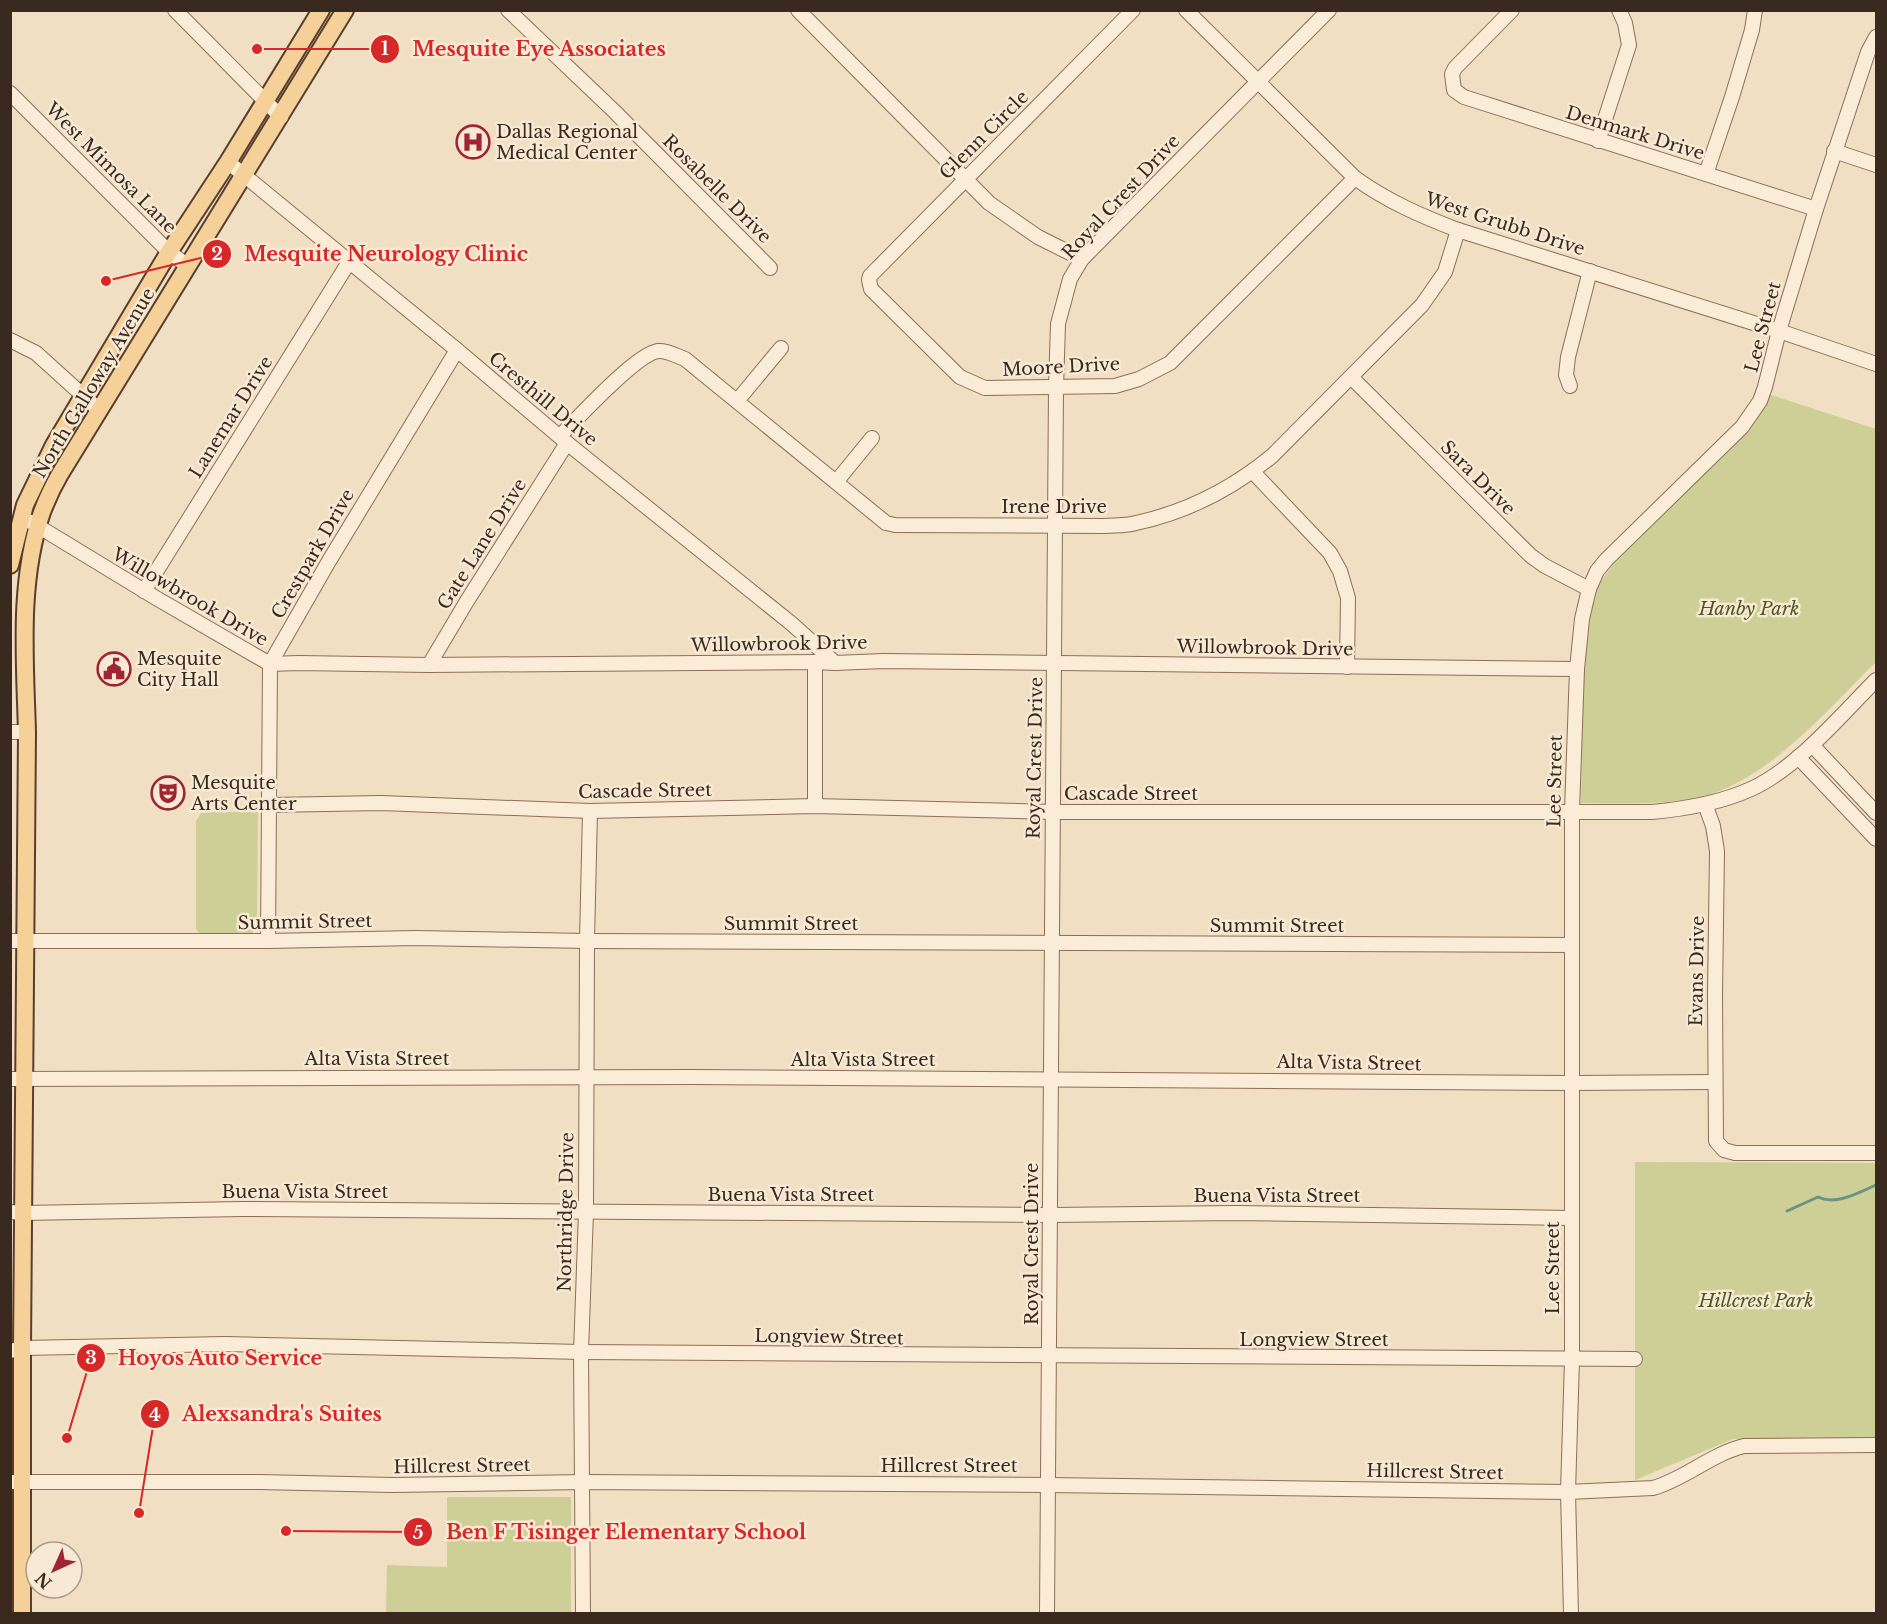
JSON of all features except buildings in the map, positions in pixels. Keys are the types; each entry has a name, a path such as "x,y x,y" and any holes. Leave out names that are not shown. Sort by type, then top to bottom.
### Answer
{"main road":[{"name":"North Galloway Avenue","path":"10,565 21,517 41,469 169,252 228,162 321,10"},
{"name":"North Galloway Avenue","path":"22,1614 14,1348 17,1213 19,732 28,576 38,526 47,499 60,474 345,10"},
{"path":"295,52 312,64"}],"street":[{"path":"175,10 280,117"},
{"name":"Rosabelle Drive","path":"508,10 614,111 770,267"},
{"path":"798,10 989,203 1038,237 1082,259"},
{"name":"Glenn Circle","path":"871,289 868,280 870,276 1133,10"},
{"name":"West Grubb Drive","path":"1186,10 1354,178 1377,194 1416,214 1458,230 1779,330 1876,364"},
{"name":"Royal Crest Drive","path":"1047,1614 1058,324 1070,279 1082,259 1329,10"},
{"name":"Denmark Drive","path":"1512,10 1455,68 1452,74 1454,90 1471,100 1816,209"},
{"path":"1598,141 1629,45 1625,23 1619,10"},
{"path":"1706,174 1736,86 1752,30 1755,10"},
{"name":"Lee Street","path":"1571,1614 1568,1492 1572,1360 1572,811 1577,669 1582,619 1589,589 1597,571 1743,427 1762,395 1779,330 1834,151 1868,52 1876,37"},
{"name":"West Mimosa Lane","path":"10,93 169,252 188,266"},
{"path":"1834,151 1876,165"},
{"name":"Cresthill Drive","path":"228,162 564,440 792,624 835,663"},
{"name":"Moore Drive","path":"871,289 960,377 968,382 985,388 1115,386 1139,379 1170,363 1354,178"},
{"name":"Irene Drive","path":"597,398 643,358 657,351 669,352 685,359 886,523 895,525 1055,526 1135,524 1187,508 1218,494 1272,456 1422,305 1444,272 1458,230"},
{"name":"Lanemar Drive","path":"144,591 349,262"},
{"path":"1569,386 1566,375 1568,357 1590,271"},
{"path":"10,340 36,353 99,410"},
{"path":"737,401 781,348"},
{"name":"Crestpark Drive","path":"268,941 270,664 329,561 457,350"},
{"name":"Sara Drive","path":"1352,378 1531,556 1589,589"},
{"name":"Gate Lane Drive","path":"429,665 564,440 597,398"},
{"path":"836,482 872,438"},
{"path":"1252,472 1330,553 1340,570 1348,598 1347,667"},
{"name":"Willowbrook Drive","path":"21,517 270,664 883,661 1577,669"},
{"path":"815,662 815,806"},
{"name":"Cascade Street","path":"270,805 381,803 590,811 815,806 1053,812 1652,812 1705,804 1752,789 1780,771 1812,745 1876,680"},
{"path":"1812,745 1876,813"},
{"path":"1798,757 1876,840"},
{"name":"Evans Drive","path":"1705,804 1713,826 1717,851 1716,1141 1724,1149 1735,1153 1876,1153"},
{"name":"Northridge Drive","path":"584,1614 581,1352 586,1212 590,811"},
{"name":"Summit Street","path":"18,941 268,941 416,938 1572,945"},
{"name":"Alta Vista Street","path":"18,1079 423,1077 1715,1082"},
{"name":"Buena Vista Street","path":"17,1213 242,1209 1050,1215 1236,1213 1571,1218"},
{"name":"Longview Street","path":"14,1348 225,1344 581,1352 1050,1357 1635,1359"},
{"name":"Hillcrest Street","path":"17,1483 259,1482 392,1485 583,1482 1568,1492 1653,1488 1731,1449 1744,1446 1876,1445"}],"green space":[{"name":"Hanby Park","path":"1765,393 1876,429 1876,662 1799,738 1756,772 1733,785 1709,795 1679,801 1581,803 1583,667 1589,608 1596,588 1612,566 1747,431"},
{"path":"258,812 257,926 253,933 199,933 196,929 196,821 201,813"},
{"name":"Hillcrest Park","path":"1635,1162 1876,1163 1876,1438 1733,1439 1635,1480"},
{"path":"447,1497 571,1497 571,1613 388,1613 386,1611 387,1565 447,1567"}],"waterway":[{"path":"1787,1211 1818,1197 1840,1199 1876,1185"}],"place":[{"name":"Mesquite Eye Associates","path":"257,49"},
{"name":"Dallas Regional Medical Center","path":"473,142"},
{"name":"Mesquite Neurology Clinic","path":"106,281"},
{"name":"Mesquite City Hall","path":"114,669"},
{"name":"Mesquite Arts Center","path":"168,793"},
{"name":"Hoyos Auto Service","path":"67,1438"},
{"name":"Alexsandra's Suites","path":"139,1513"},
{"name":"Ben F Tisinger Elementary School","path":"286,1531"}]}
